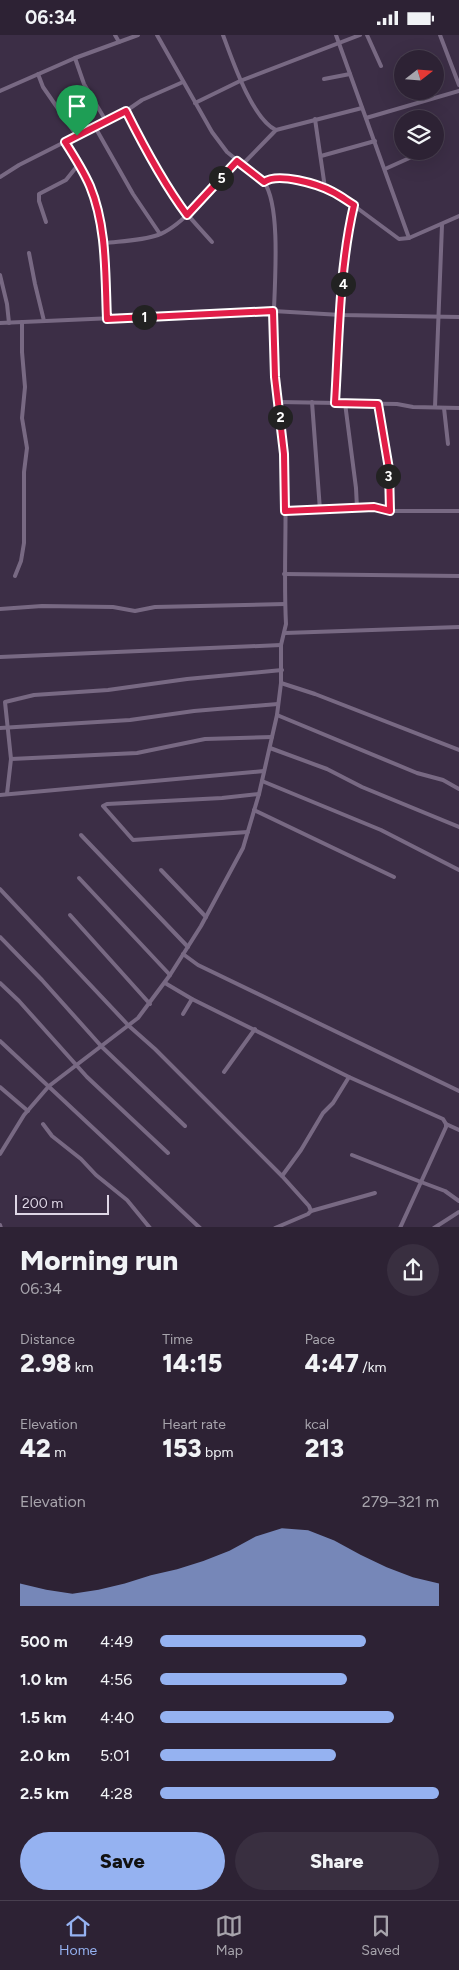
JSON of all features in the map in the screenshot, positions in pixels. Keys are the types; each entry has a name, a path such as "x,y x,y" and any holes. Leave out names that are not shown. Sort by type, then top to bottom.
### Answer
{"street":[{"path":"115,35 119,42"},
{"path":"0,91 75,58 138,35"},
{"path":"0,1154 28,1111 49,1086 129,1026 150,1004 188,947 243,848 259,794 277,715 282,670 281,645 285,633 285,511 284,454 275,369 273,311 275,263 274,213 268,188 264,182 227,152 212,132 157,35"},
{"path":"223,35 240,81 264,120 276,129"},
{"path":"336,35 410,238"},
{"path":"195,103 240,81 360,35"},
{"path":"367,35 381,66"},
{"path":"440,35 459,85"},
{"path":"75,58 84,84 106,121"},
{"path":"38,74 43,87 77,136"},
{"path":"324,79 350,74"},
{"path":"0,177 19,165 126,111 142,100 183,82"},
{"path":"366,118 459,91"},
{"path":"242,165 276,129 362,108"},
{"path":"126,111 143,146 171,194 212,242"},
{"path":"315,119 325,188"},
{"path":"95,127 133,194 160,234"},
{"path":"321,156 375,141"},
{"path":"65,142 90,186 96,204 104,243 107,319"},
{"path":"385,169 405,160"},
{"path":"104,243 147,238 160,234 187,215 237,161"},
{"path":"46,222 38,201 39,194 66,180 78,165"},
{"path":"264,182 269,178 281,178 325,188 354,205 399,239 410,238 459,217"},
{"path":"335,403 349,225 354,205"},
{"path":"435,407 440,317 442,225"},
{"path":"29,253 44,321"},
{"path":"0,275 9,323"},
{"path":"0,323 273,311 341,315 459,317"},
{"path":"15,576 22,561 24,543 24,471 27,448 22,418 25,395 22,322"},
{"path":"278,402 459,408"},
{"path":"312,403 320,509"},
{"path":"345,403 357,508"},
{"path":"378,404 389,469 390,511"},
{"path":"444,408 448,445"},
{"path":"285,511 374,507 390,511 459,511"},
{"path":"284,574 459,576"},
{"path":"0,609 42,606 113,607 135,611 155,607 285,604"},
{"path":"285,633 459,627"},
{"path":"0,657 281,645"},
{"path":"7,794 11,759 9,727 2,702 34,695 282,670"},
{"path":"281,683 315,694 459,750"},
{"path":"0,728 130,720 194,711 278,704"},
{"path":"277,715 417,773 443,780 459,789"},
{"path":"11,759 137,753 204,739 272,737"},
{"path":"270,748 327,769 362,787 459,827"},
{"path":"0,795 264,771"},
{"path":"262,781 381,829 459,870"},
{"path":"248,832 133,840 103,806 106,804 222,799 259,794"},
{"path":"254,810 394,877"},
{"path":"81,835 188,947"},
{"path":"161,870 206,917"},
{"path":"78,878 170,975"},
{"path":"0,889 129,1026 155,1049 282,1176 305,1201 311,1211"},
{"path":"70,915 150,1004"},
{"path":"0,937 42,980 102,1047 185,1126"},
{"path":"183,954 198,965 459,1091"},
{"path":"0,983 115,1105 168,1153"},
{"path":"165,983 192,999 349,1077 443,1119 446,1123 459,1130"},
{"path":"183,1014 192,999"},
{"path":"224,1072 255,1029"},
{"path":"0,1041 200,1227"},
{"path":"282,1176 349,1077"},
{"path":"0,1087 28,1111"},
{"path":"400,1227 439,1145 446,1123"},
{"path":"43,1124 52,1136 81,1159 96,1175 127,1201 150,1227"},
{"path":"352,1155 445,1191 459,1201"},
{"path":"276,1227 308,1215 311,1211 376,1193"},
{"path":"434,1227 459,1212"}],"route":[{"path":"126,111 143,146 171,194 187,215 237,161 264,182 273,177 312,184 335,193 354,205 349,225 344,265 335,403 378,404 389,469 390,511 374,507 285,511 284,454 275,377 273,311 107,319 104,243 96,204 90,186 65,142 77,136 126,111"}]}
